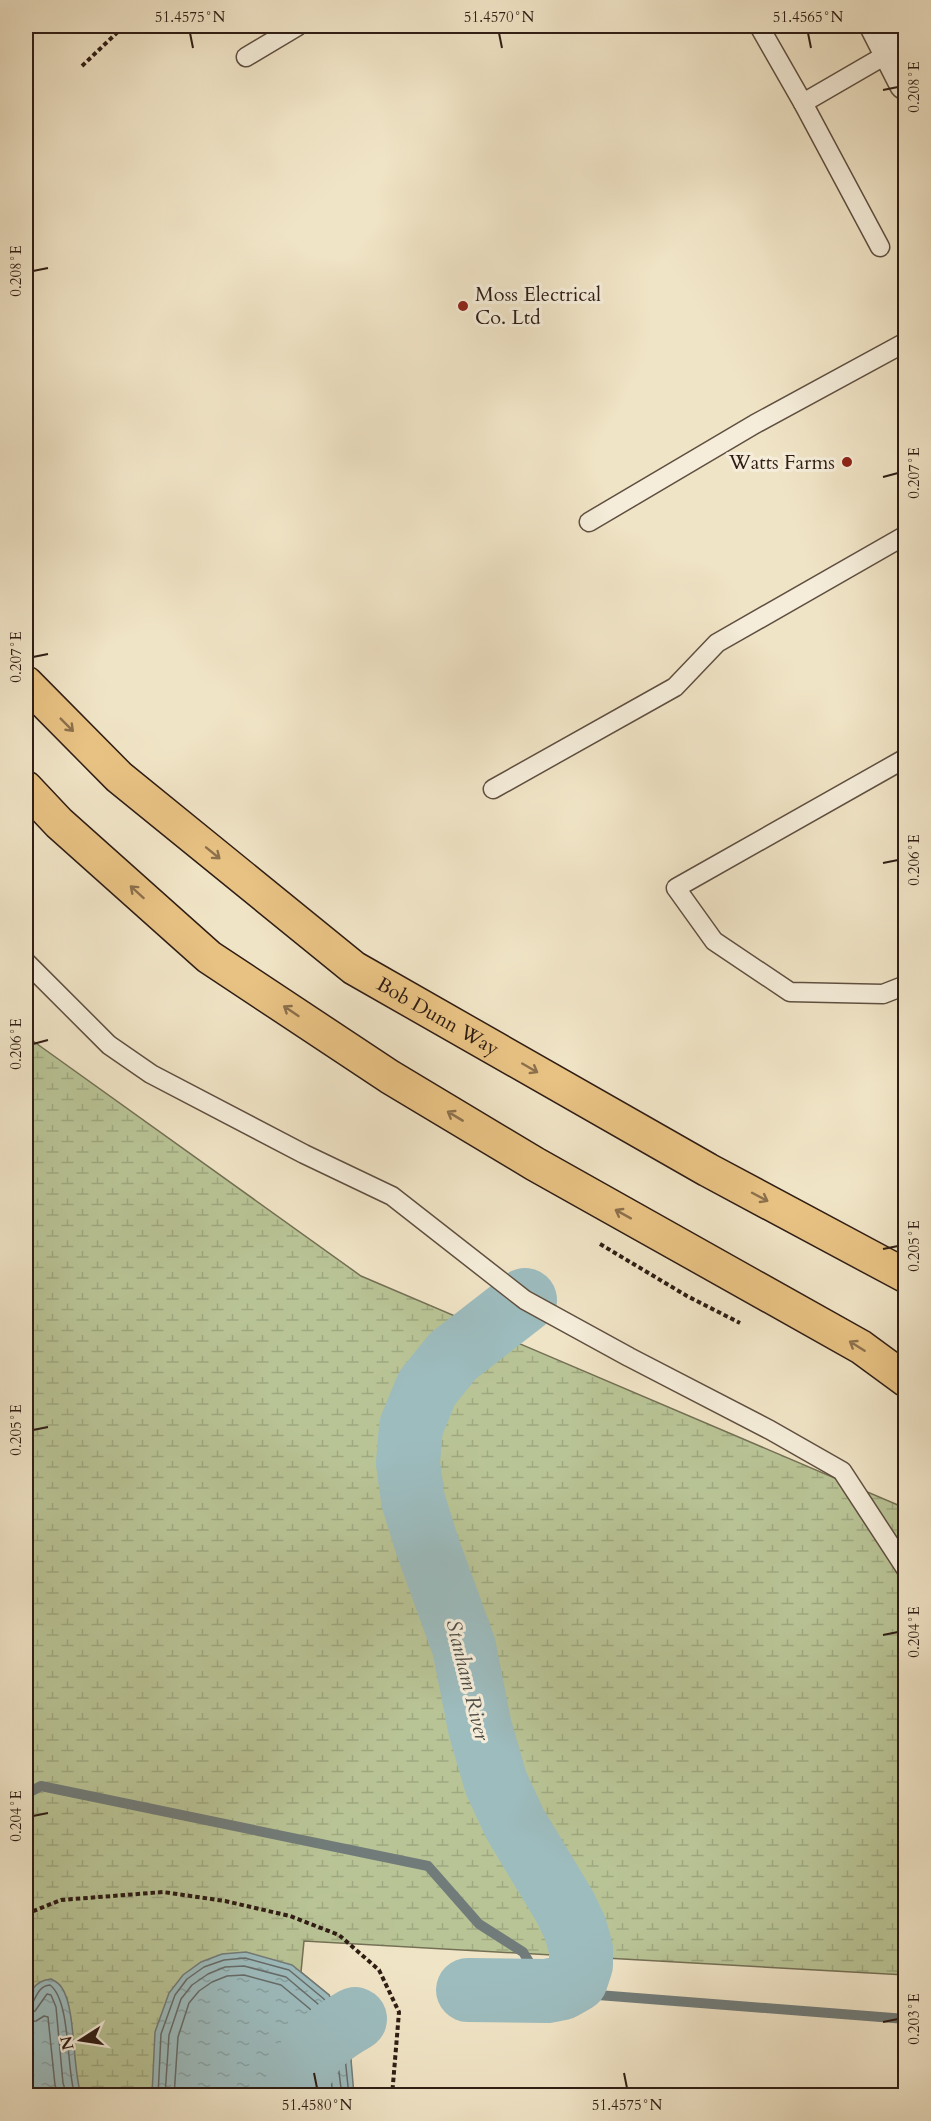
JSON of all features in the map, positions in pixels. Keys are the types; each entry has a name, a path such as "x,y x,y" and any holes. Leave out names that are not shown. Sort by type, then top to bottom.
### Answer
{"main road":[{"name":"Bob Dunn Way","path":"26,683 119,777 354,968 708,1170 906,1276"},
{"path":"26,789 59,823 209,957 390,1077 535,1164 861,1347 906,1380"}],"street":[{"path":"887,35 906,83"}],"lane":[{"path":"246,57 298,26"},
{"path":"759,26 880,247"},
{"path":"803,103 887,35"},
{"path":"589,522 755,424 906,342"},
{"path":"493,789 675,687 717,643 906,535"},
{"path":"906,758 676,888 714,941 790,992 883,994 906,985"},
{"path":"26,962 109,1045 151,1074 304,1154 393,1196 525,1299 630,1357 771,1430 842,1471 906,1569"}],"path":[{"path":"82,66 124,26"},
{"path":"26,1914 61,1900 163,1892 225,1901 279,1914 339,1935 379,1970 399,2012 392,2096"}],"green space":[{"path":"26,1036 361,1276 905,1508 905,1975 304,1941 301,1972 329,1995 349,2036 353,2096 26,2095"}],"water":[{"path":"246,1952 292,1965 329,1995 349,2036 354,2095 152,2095 155,2032 169,1993 183,1975 201,1962 222,1954"},
{"path":"51,1979 62,1988 70,2010 81,2095 26,2095 24,2041 28,1999 36,1985"}],"waterway":[{"name":"Stanham River","path":"468,1990 547,1991 562,1988 576,1980 581,1965 581,1949 575,1928 565,1907 515,1824 496,1783 480,1728 464,1647 413,1500 408,1463 411,1427 427,1388 453,1356 525,1300"},
{"path":"26,1794 41,1786 428,1866 479,1924 523,1952 547,1991 906,2019"},
{"name":"Stanham River","path":"294,2096 302,2069 315,2050 332,2034 355,2019"}],"place":[{"name":"Moss Electrical Co. Ltd","path":"463,306"},
{"name":"Watts Farms","path":"847,462"}]}
